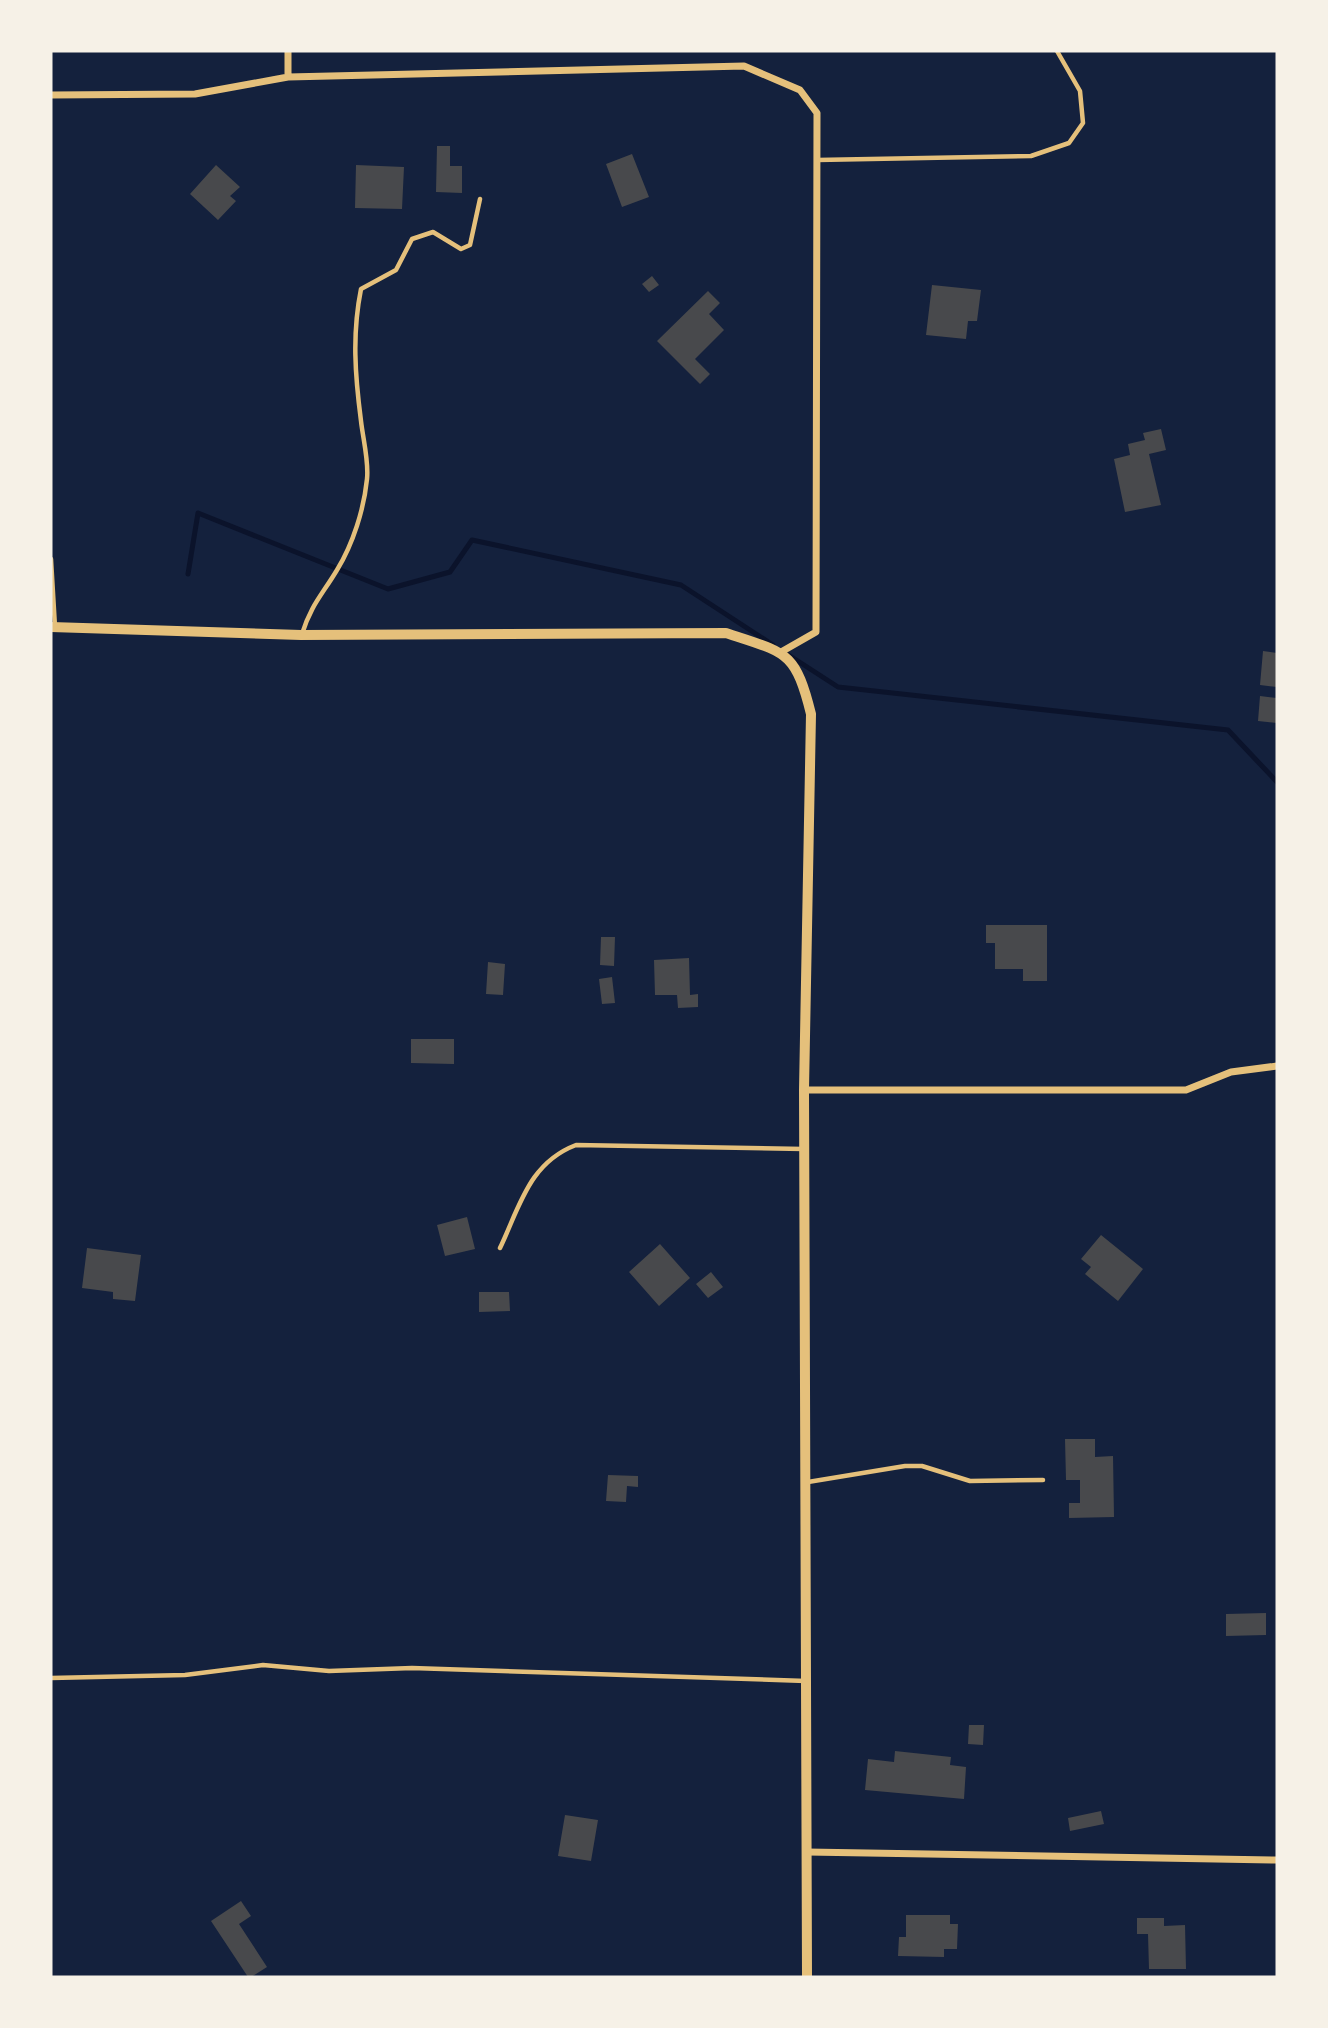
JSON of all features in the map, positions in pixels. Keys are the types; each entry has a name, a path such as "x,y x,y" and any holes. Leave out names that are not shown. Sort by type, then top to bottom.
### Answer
{"street":[{"path":"288,51 288,78"},
{"path":"51,95 195,94 288,78 744,66 800,90 817,113 816,632 781,652"},
{"path":"53,627 302,635 726,633 781,652 802,677 811,715 804,1090 807,1977"},
{"path":"804,1090 1186,1090 1231,1072 1277,1066"},
{"path":"807,1853 1277,1860"}],"lane":[{"path":"817,160 1031,156 1069,143 1083,123 1080,91 1057,51"},
{"path":"302,635 309,609 349,548 362,507 367,477 354,364 355,322 361,289 396,270 412,239 433,232 461,249 470,245 480,199"},
{"path":"51,559 53,627"},
{"path":"500,1248 538,1170 549,1158 576,1145 805,1149"},
{"path":"807,1483 905,1466 922,1466 970,1480 1043,1480"},
{"path":"51,1678 185,1675 263,1665 329,1671 412,1668 807,1681"}],"building":[{"path":"437,146 450,146 450,166 462,166 462,193 436,192"},
{"path":"632,154 649,197 622,207 606,164"},
{"path":"216,165 240,187 230,196 236,201 218,220 190,194"},
{"path":"356,165 404,167 402,209 355,208"},
{"path":"652,276 659,285 649,292 642,284"},
{"path":"932,285 981,290 977,321 968,321 966,339 926,335"},
{"path":"708,291 720,303 709,314 724,330 695,359 710,374 700,384 657,341"},
{"path":"1161,429 1166,450 1149,454 1161,505 1125,512 1114,459 1130,455 1128,444 1145,440 1143,433"},
{"path":"1263,651 1277,653 1277,687 1260,685"},
{"path":"1260,696 1277,698 1277,723 1258,721"},
{"path":"986,925 1047,925 1047,981 1023,981 1023,969 995,969 995,943 986,943"},
{"path":"601,937 615,937 614,966 600,965"},
{"path":"689,958 690,995 698,994 698,1007 678,1008 677,995 655,995 654,960"},
{"path":"488,962 505,964 503,995 486,994"},
{"path":"612,977 615,1003 602,1004 599,979"},
{"path":"411,1039 454,1039 454,1064 411,1063"},
{"path":"467,1217 475,1249 445,1256 437,1225"},
{"path":"1101,1235 1143,1269 1118,1301 1085,1274 1091,1267 1081,1259"},
{"path":"660,1244 690,1278 659,1306 629,1272"},
{"path":"87,1248 141,1255 135,1301 113,1299 113,1292 82,1288"},
{"path":"711,1272 723,1287 708,1298 696,1284"},
{"path":"479,1292 509,1292 510,1311 479,1312"},
{"path":"1065,1439 1095,1439 1095,1457 1113,1456 1114,1517 1069,1518 1069,1503 1080,1503 1080,1480 1066,1480"},
{"path":"608,1475 638,1476 638,1487 627,1486 626,1502 606,1501"},
{"path":"1266,1613 1266,1635 1226,1636 1226,1614"},
{"path":"969,1725 984,1725 983,1745 968,1744"},
{"path":"895,1751 951,1757 950,1765 966,1767 964,1799 865,1790 868,1759 894,1762"},
{"path":"1101,1811 1104,1824 1070,1831 1068,1818"},
{"path":"565,1815 598,1820 591,1861 558,1856"},
{"path":"241,1901 251,1916 239,1924 267,1967 251,1977 248,1977 211,1921"},
{"path":"906,1915 950,1915 950,1924 958,1924 957,1949 944,1949 944,1957 898,1956 899,1937 906,1937"},
{"path":"1137,1918 1164,1918 1164,1926 1185,1925 1186,1969 1149,1969 1148,1934 1137,1934"}],"waterway":[{"path":"188,574 198,513 388,589 450,572 472,540 681,585 773,645"},
{"path":"787,654 838,687 1228,730 1277,782"}]}
